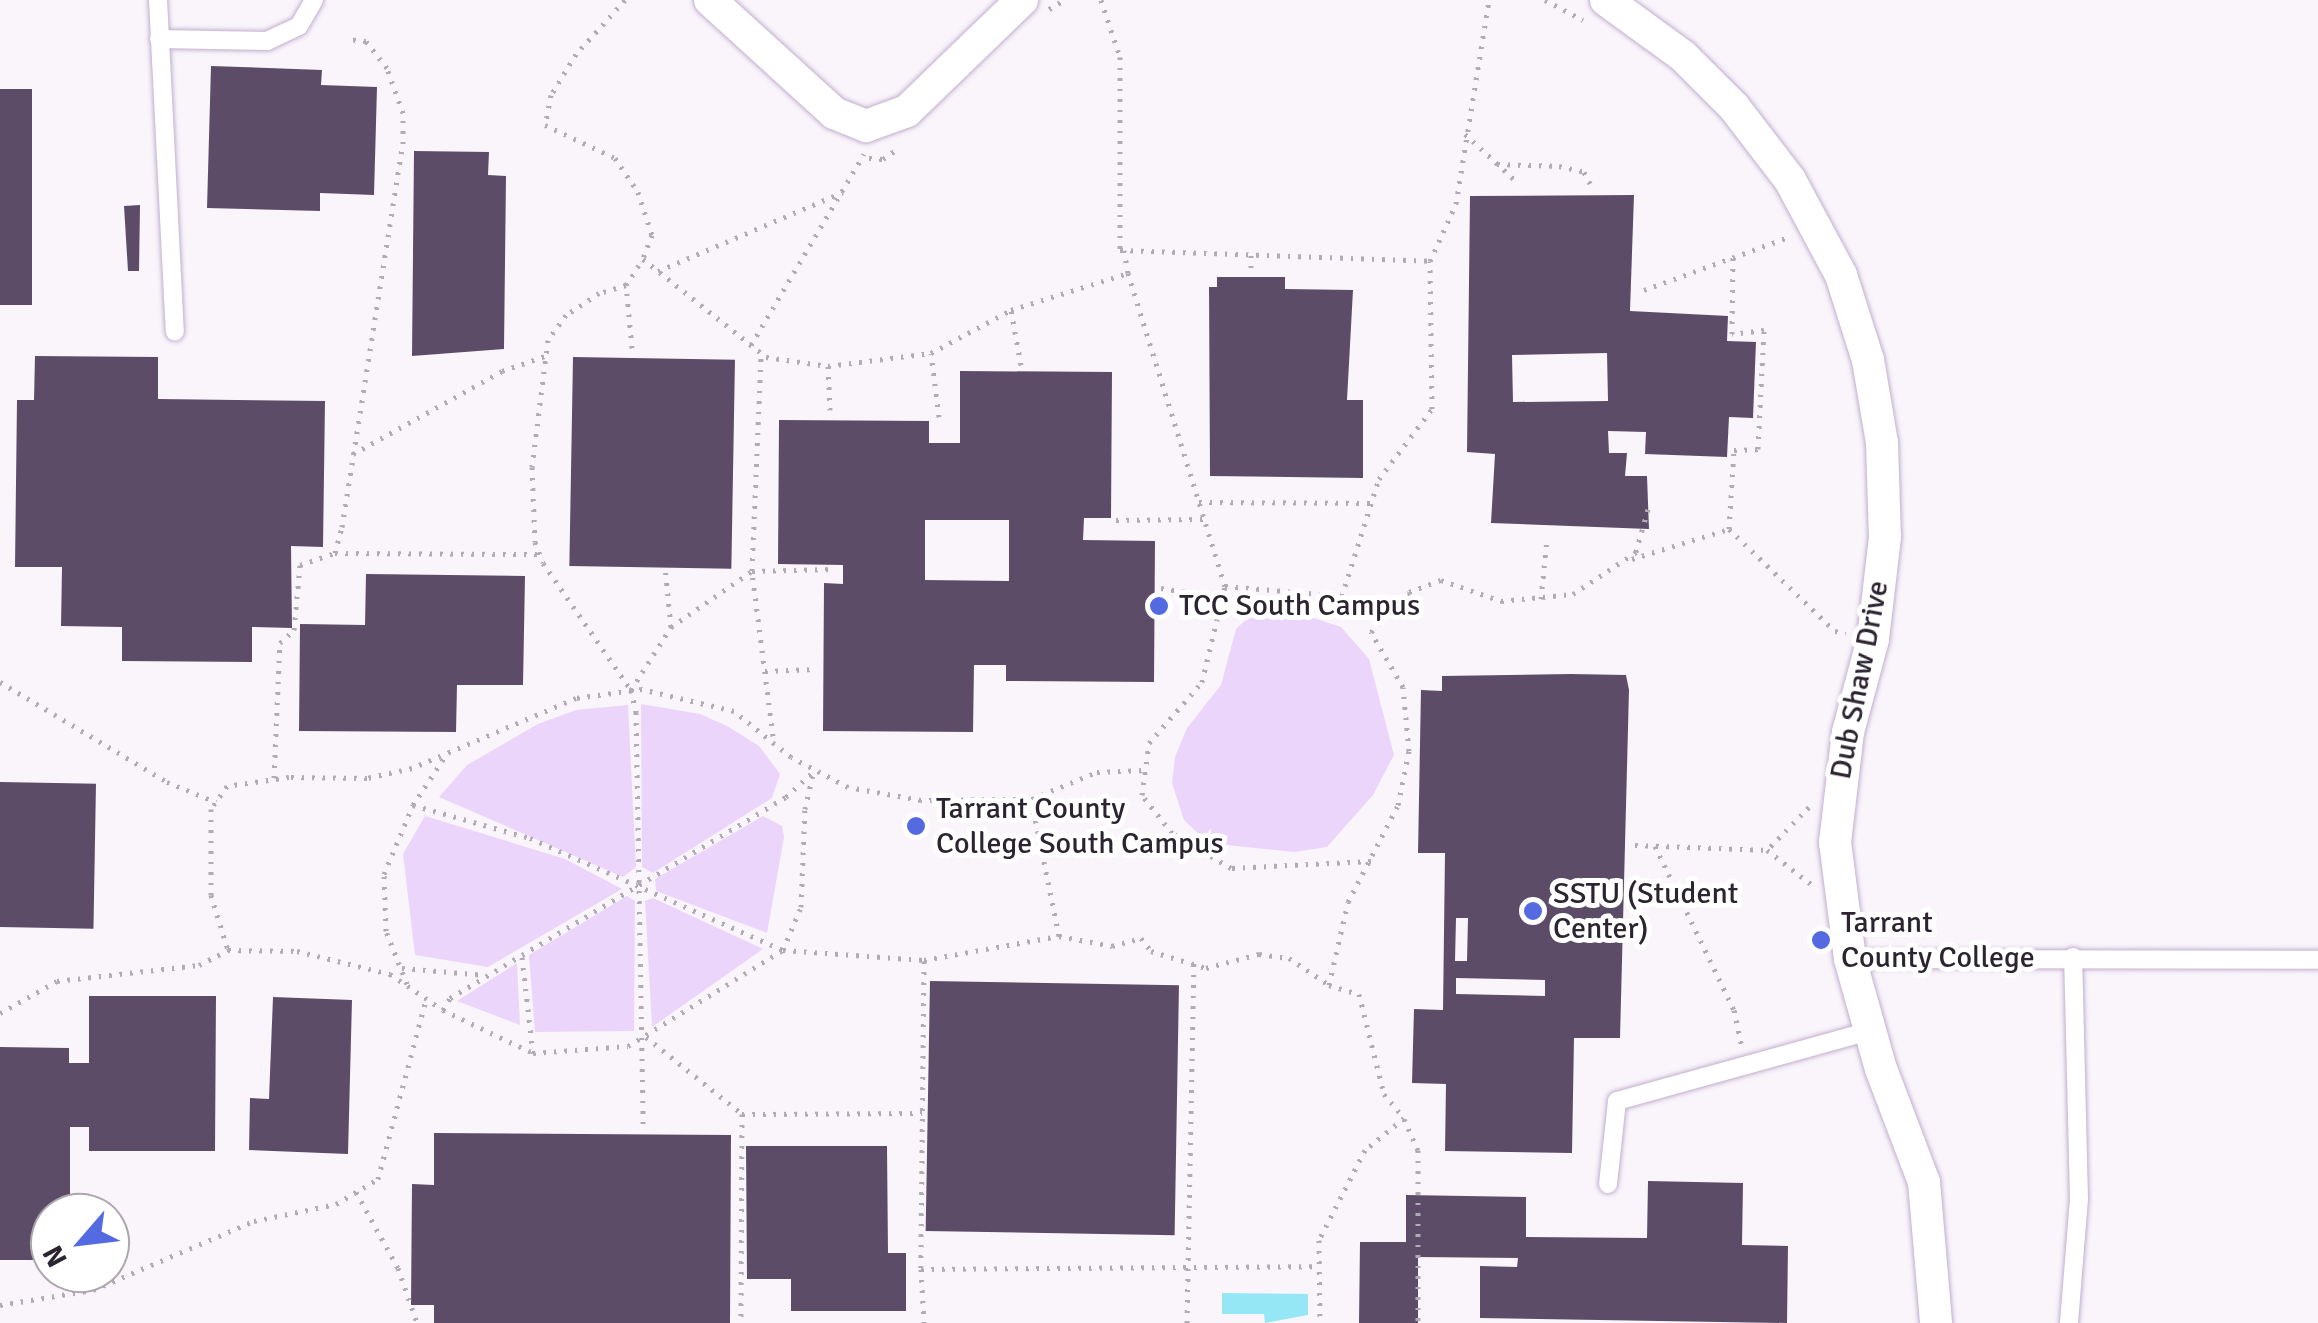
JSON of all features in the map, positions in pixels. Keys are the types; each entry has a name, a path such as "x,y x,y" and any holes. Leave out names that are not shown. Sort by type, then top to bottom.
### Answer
{"street":[{"path":"710,0 834,113 861,143 906,111 1027,10"},
{"name":"Dub Shaw Drive","path":"1598,12 1683,56 1734,107 1790,180 1840,275 1868,360 1882,443 1885,538 1856,636 1837,809 1838,881 1850,959 1870,1031 1924,1182 1936,1323"}],"lane":[{"path":"158,0 176,332"},
{"path":"159,39 267,40 300,26 314,0"},
{"path":"2069,1323 2079,1198 2073,956"},
{"path":"1850,959 2073,956 2318,960"},
{"path":"1608,1184 1617,1101 1745,1062 1870,1031"}],"path":[{"path":"626,0 576,54 551,95 545,125 615,158 638,192 652,234 626,285 632,348"},
{"path":"1027,10 1064,0"},
{"path":"1101,0 1120,57 1124,250 1128,272 1225,586 1202,682 1181,714 1149,743 1142,795 1172,834 1231,868 1370,860"},
{"path":"1342,596 1378,479 1432,409 1430,261 1456,204 1488,0"},
{"path":"1544,0 1598,12"},
{"path":"335,553 395,214 403,113 386,68 366,41 347,39"},
{"path":"1464,134 1516,182"},
{"path":"751,344 843,192 861,143 883,159 908,140"},
{"path":"1497,164 1558,166 1584,172 1591,185"},
{"path":"658,271 843,192"},
{"path":"1786,226 1797,245"},
{"path":"1644,290 1792,235"},
{"path":"1124,250 1430,261"},
{"path":"1251,254 1251,272"},
{"path":"1733,257 1732,334 1764,330 1764,382 1758,449 1734,450 1730,529 1835,631 1856,636"},
{"path":"642,260 761,352 828,366 931,353 1011,310 1128,272"},
{"path":"626,285 599,293 566,315 545,356 532,467 540,554 631,690 646,1038 643,1128"},
{"path":"1011,310 1021,365"},
{"path":"761,352 752,571 774,739"},
{"path":"931,353 939,417"},
{"path":"353,454 502,371 545,356"},
{"path":"828,366 830,410"},
{"path":"1199,502 1371,503"},
{"path":"1625,560 1645,534 1648,509"},
{"path":"1116,520 1204,519"},
{"path":"1329,985 1348,902 1398,805 1408,750 1403,687 1371,632 1409,592 1441,580 1500,601 1541,600 1574,594 1625,560 1730,529"},
{"path":"1541,600 1547,539"},
{"path":"274,778 280,643 294,630 300,565 335,553 540,554"},
{"path":"664,567 671,627"},
{"path":"631,690 671,627 752,571 833,569"},
{"path":"1225,586 1342,596 1380,623"},
{"path":"1162,588 1224,598"},
{"path":"765,671 816,669"},
{"path":"0,682 167,782 216,802"},
{"path":"228,950 211,895 208,835 216,802 226,786 274,778 367,778 448,753 576,698 631,690 734,712 814,771 848,788 902,798 1022,804 1097,772 1145,770"},
{"path":"408,987 386,932 384,874 413,805 448,753"},
{"path":"443,1010 450,998 786,797 814,771"},
{"path":"0,1013 57,981 199,965 228,950 297,951 390,974 443,1010 533,1053 628,1046 783,950 801,908 805,809 814,771"},
{"path":"1022,804 1034,814 1059,936"},
{"path":"1767,850 1810,804 1803,832"},
{"path":"413,805 530,838 783,950 924,960 1059,936 1112,946 1141,938 1151,951 1194,961 1206,968 1272,954 1329,985 1359,994 1384,1094 1404,1118 1418,1150 1418,1323"},
{"path":"1635,845 1767,850 1790,874 1813,885"},
{"path":"1655,846 1734,1010 1745,1062"},
{"path":"1810,872 1817,903"},
{"path":"522,956 533,1053"},
{"path":"924,960 924,1323"},
{"path":"1187,1323 1194,961"},
{"path":"400,968 488,976"},
{"path":"0,1305 92,1290 254,1221 336,1204 378,1179 427,999"},
{"path":"646,1038 742,1114 922,1113"},
{"path":"741,1323 742,1114"},
{"path":"1320,1323 1319,1240 1366,1150 1404,1118"},
{"path":"356,1192 398,1268 416,1323"},
{"path":"921,1269 1320,1266"}],"shaded area":[{"path":"1283,608 1341,627 1369,659 1394,755 1373,795 1327,847 1294,852 1208,843 1184,820 1172,783 1175,757 1187,728 1221,685 1236,629 1256,610"},
{"path":"641,704 700,714 727,726 759,746 780,774 772,798 653,873 642,867"},
{"path":"628,705 636,867 623,877 439,797 467,765 538,724 576,710"},
{"path":"425,816 565,859 622,889 488,967 415,955 403,854"},
{"path":"763,816 782,826 784,837 767,933 656,891 655,879"},
{"path":"627,896 635,901 634,1031 535,1032 529,955"},
{"path":"653,898 763,949 652,1027 645,901"},
{"path":"517,963 520,1025 457,1001"}],"water":[{"path":"1222,1293 1308,1294 1308,1315 1265,1323 1264,1314 1222,1314"}],"building":[{"path":"211,66 322,70 321,85 377,87 374,195 320,193 320,211 207,208"},
{"path":"0,89 32,89 32,305 0,305"},
{"path":"414,151 489,152 488,175 506,176 504,349 412,356"},
{"path":"1634,195 1630,311 1728,316 1727,341 1756,342 1753,418 1729,417 1727,457 1645,454 1646,432 1608,431 1609,453 1627,453 1625,476 1647,476 1649,529 1491,523 1495,454 1467,452 1470,196","holes":["1607,353 1608,401 1513,402 1512,355"]},
{"path":"140,205 139,271 128,271 124,206"},
{"path":"1217,277 1285,277 1285,289 1353,290 1347,400 1363,400 1363,478 1210,476 1209,287 1217,287"},
{"path":"35,356 158,357 158,399 325,401 323,547 291,546 292,628 252,627 252,662 122,661 122,627 61,626 62,567 15,567 17,400 34,400"},
{"path":"573,357 735,360 731,569 569,566"},
{"path":"960,371 1112,372 1111,518 1084,518 1083,540 1155,541 1154,682 1006,681 1006,665 974,665 973,732 823,731 824,583 843,584 843,565 778,564 779,420 929,421 929,443 960,443","holes":["925,520 1009,520 1009,581 925,580"]},
{"path":"366,574 525,576 523,685 457,685 456,732 299,731 300,624 365,625"},
{"name":"SSTU (Student Center)","path":"1626,675 1629,690 1620,1038 1574,1038 1572,1153 1445,1151 1446,1084 1412,1083 1414,1009 1443,1010 1445,853 1418,853 1421,690 1442,691 1442,676","holes":["1456,918 1468,918 1467,961 1455,961","1456,978 1545,980 1545,996 1456,994"]},
{"path":"0,782 96,784 93,929 0,927"},
{"path":"930,981 1179,985 1175,1235 926,1231"},
{"path":"89,996 216,996 215,1151 89,1151 89,1127 70,1127 70,1193 30,1193 30,1260 0,1260 0,1047 69,1048 69,1063 89,1063"},
{"path":"273,997 352,1000 348,1154 249,1150 250,1098 269,1099"},
{"path":"434,1133 731,1135 730,1323 434,1323 434,1305 411,1305 412,1184 434,1185"},
{"path":"746,1146 887,1146 888,1253 906,1253 906,1311 791,1311 791,1279 747,1279"},
{"path":"1648,1181 1743,1183 1742,1245 1788,1246 1787,1323 1480,1318 1480,1266 1517,1267 1518,1258 1418,1257 1418,1323 1359,1323 1360,1242 1406,1242 1406,1195 1526,1197 1526,1237 1647,1238"}],"place":[{"name":"TCC South Campus","path":"1159,606"},
{"name":"Tarrant County College South Campus","path":"916,826"},
{"name":"SSTU (Student Center)","path":"1533,911"},
{"name":"Tarrant County College","path":"1821,940"}]}
